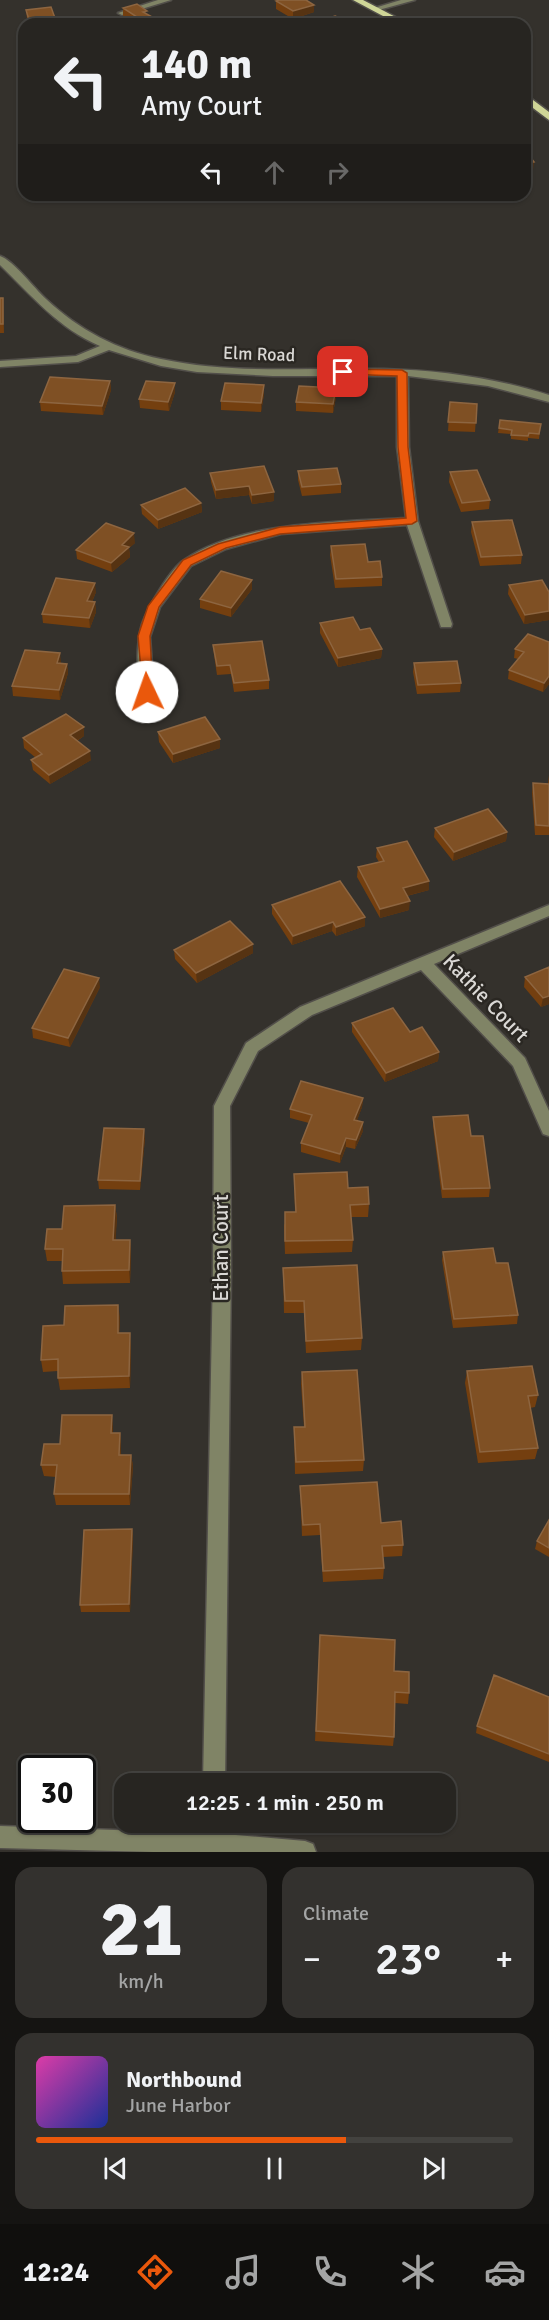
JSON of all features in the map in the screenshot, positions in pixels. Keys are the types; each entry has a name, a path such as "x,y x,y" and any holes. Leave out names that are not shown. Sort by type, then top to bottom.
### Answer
{"main road":[{"path":"357,0 393,18"},
{"path":"531,102 549,117"}],"street":[{"path":"122,13 167,0"},
{"path":"375,9 411,0"},
{"name":"Elm Road","path":"0,259 72,327 109,346 147,359 213,369 452,376 485,381 549,399"},
{"path":"0,364 78,359 109,346"},
{"path":"402,373 403,447 412,521 446,624"},
{"path":"147,692 144,636 154,606 187,563 222,546 280,530 412,521"},
{"name":"Ethan Court","path":"214,1773 222,1271 222,1106 252,1047 306,1011 549,910"},
{"name":"Kathie Court","path":"423,962 519,1062 549,1129"},
{"path":"212,1848 213,1833"},
{"path":"0,1837 86,1838 212,1848 305,1852"}],"building":[{"path":"306,0 314,5 293,11 276,1"},
{"path":"137,4 147,11 143,12 154,18 138,18 123,8"},
{"path":"51,7 55,18 28,18 26,10"},
{"path":"0,298 3,298 3,324 0,324"},
{"path":"50,377 110,381 102,406 40,402"},
{"path":"146,381 175,383 168,402 139,399"},
{"path":"225,383 264,385 261,403 221,401"},
{"path":"299,386 336,388 333,404 296,402"},
{"path":"450,402 477,404 476,423 448,422"},
{"path":"500,420 541,424 539,434 511,435 512,430 499,428"},
{"path":"264,466 274,492 252,495 249,486 216,490 210,473"},
{"path":"337,468 341,484 302,487 298,471"},
{"path":"477,470 490,500 462,503 450,472"},
{"path":"185,488 201,503 158,520 141,505"},
{"path":"512,520 522,555 481,557 472,522"},
{"path":"106,523 134,533 122,545 129,547 111,563 76,550"},
{"path":"365,544 368,562 380,561 382,577 336,579 331,546"},
{"path":"221,571 252,580 231,608 200,599"},
{"path":"56,578 95,583 87,601 95,602 89,618 42,614"},
{"path":"542,580 549,592 549,611 525,615 509,585"},
{"path":"353,617 360,630 370,628 382,649 338,658 320,623"},
{"path":"528,634 549,642 549,676 544,683 509,670 524,652 515,649"},
{"path":"262,641 269,680 234,683 230,665 217,666 213,645"},
{"path":"25,650 60,653 57,663 67,664 59,690 12,686"},
{"path":"457,661 461,683 418,685 414,663"},
{"path":"66,714 84,727 70,735 90,751 49,775 31,760 42,754 23,738"},
{"path":"205,717 220,739 173,754 158,732"},
{"path":"533,783 549,784 549,826 536,825"},
{"path":"488,809 507,832 454,852 435,828"},
{"path":"407,841 429,881 403,888 410,901 380,909 358,867 384,861 377,848"},
{"path":"340,881 365,917 336,927 333,922 293,936 272,905"},
{"path":"230,921 253,944 196,973 174,950"},
{"path":"549,967 549,996 543,998 525,977"},
{"path":"64,969 99,978 68,1038 32,1028"},
{"path":"393,1008 410,1032 422,1027 439,1052 386,1073 352,1023"},
{"path":"301,1081 363,1098 354,1120 363,1122 356,1140 346,1138 340,1154 301,1143 312,1115 290,1109"},
{"path":"468,1115 471,1136 483,1136 490,1188 443,1189 433,1117"},
{"path":"104,1128 144,1129 140,1181 98,1180"},
{"path":"347,1172 348,1188 368,1187 369,1204 350,1205 353,1240 285,1241 285,1212 296,1212 294,1174"},
{"path":"115,1205 113,1240 130,1240 129,1270 62,1271 63,1249 45,1249 47,1229 62,1229 64,1206"},
{"path":"493,1248 496,1263 508,1263 518,1315 454,1319 443,1252"},
{"path":"357,1265 362,1338 306,1341 304,1301 285,1301 283,1268"},
{"path":"118,1305 118,1333 130,1333 129,1376 58,1378 58,1359 41,1360 43,1326 64,1325 65,1306"},
{"path":"532,1366 538,1395 528,1396 538,1448 480,1452 467,1371"},
{"path":"357,1370 364,1460 296,1462 294,1427 305,1427 302,1372"},
{"path":"62,1415 112,1415 111,1433 120,1433 119,1455 131,1455 129,1494 54,1494 57,1465 41,1465 44,1444 60,1444"},
{"path":"377,1482 381,1523 401,1521 403,1545 382,1546 384,1568 323,1571 320,1524 303,1525 300,1486"},
{"path":"549,1520 549,1548 537,1541"},
{"path":"132,1529 129,1604 80,1605 84,1530"},
{"path":"320,1635 395,1640 394,1671 409,1672 409,1693 395,1692 394,1737 316,1731"},
{"path":"494,1675 549,1697 549,1754 477,1726"}],"route":[{"path":"147,692 144,636 154,606 187,563 222,546 280,530 412,521 403,447 402,373 343,372"}]}
